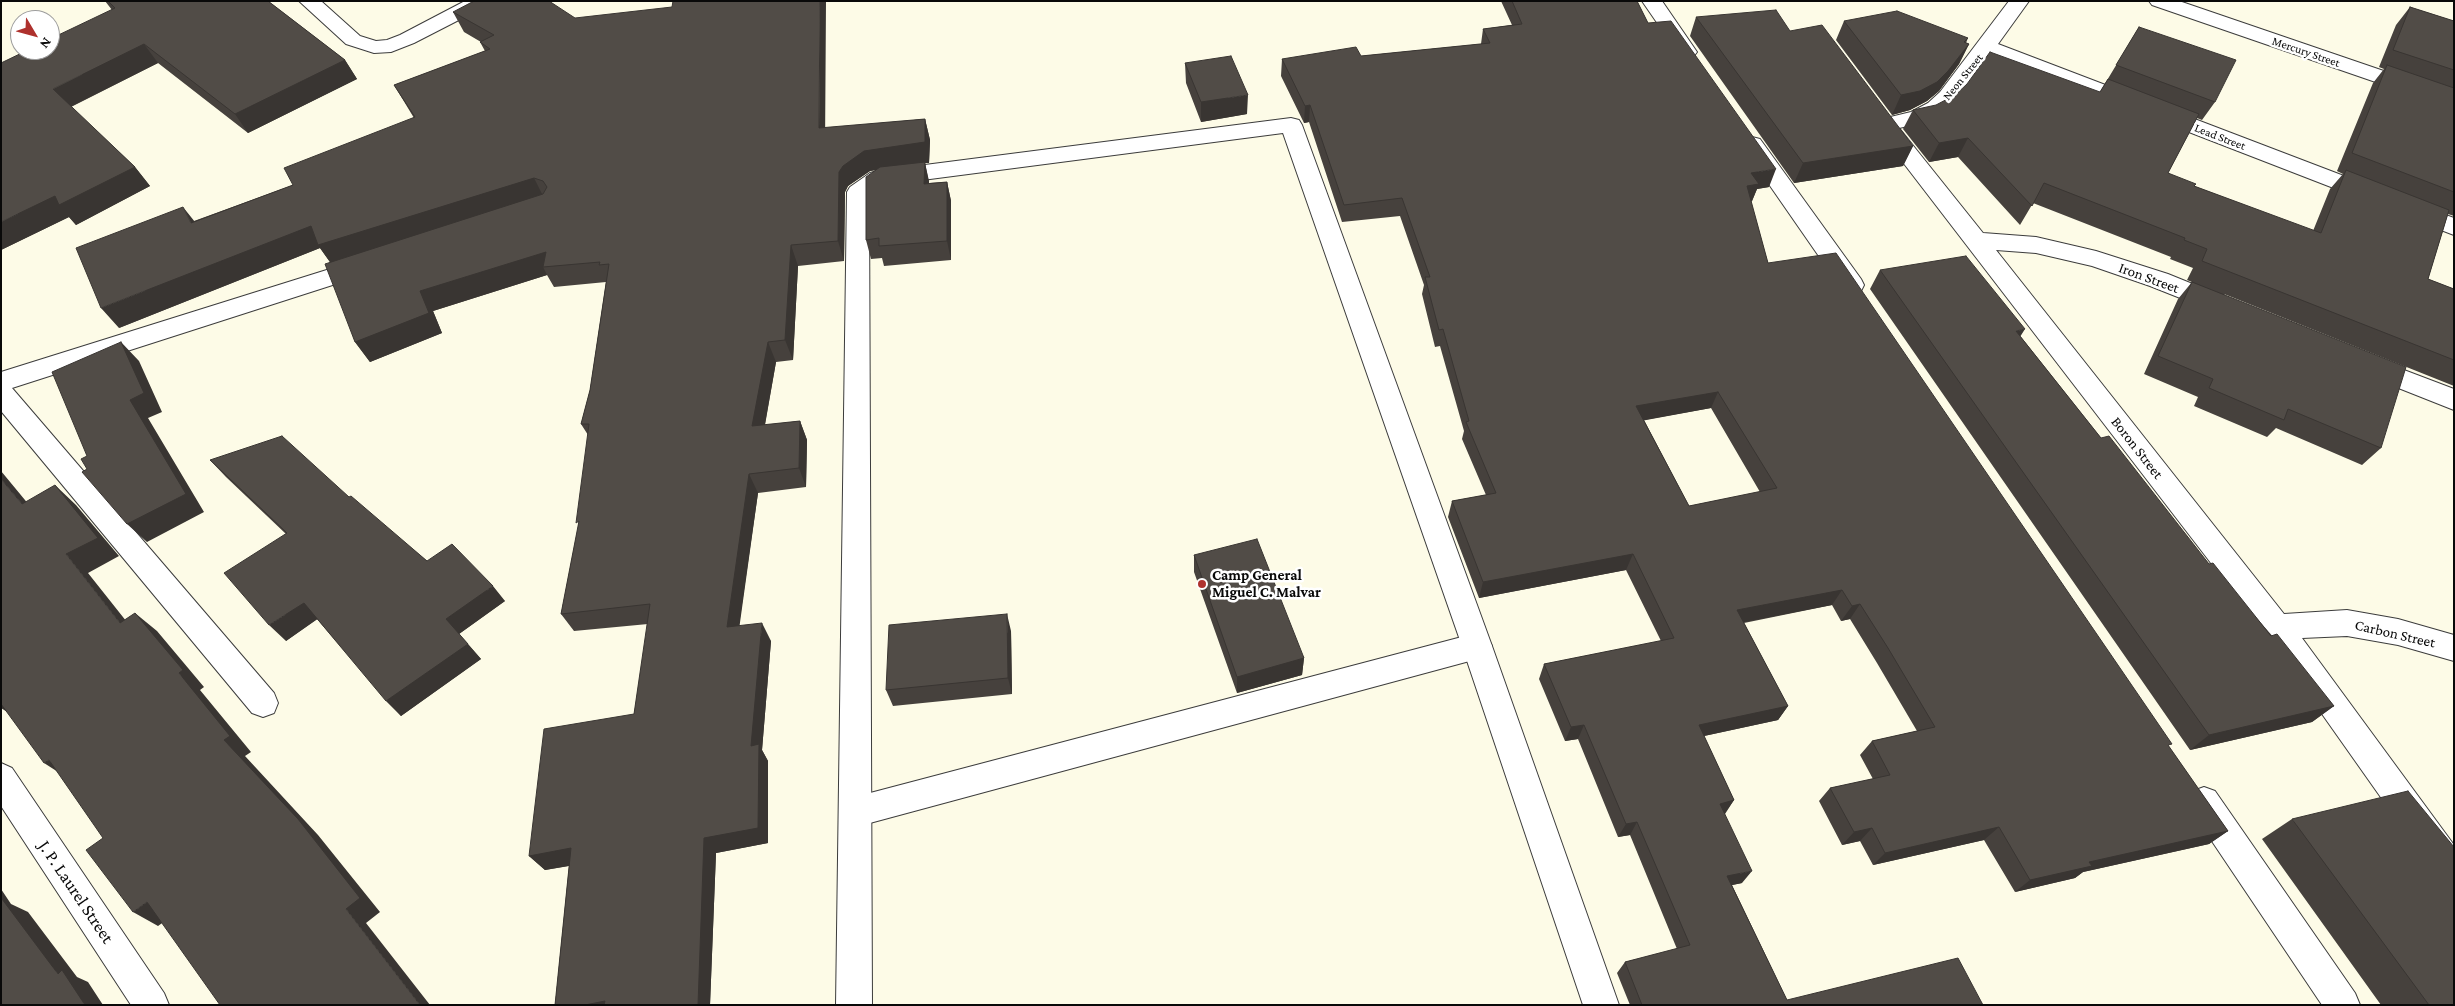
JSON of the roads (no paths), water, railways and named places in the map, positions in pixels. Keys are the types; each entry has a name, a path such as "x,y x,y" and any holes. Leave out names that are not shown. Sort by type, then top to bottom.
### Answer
{"street":[{"path":"309,1 353,40 374,48 391,46 408,39 481,1"},
{"path":"1652,1 1702,74"},
{"name":"Neon Street","path":"1880,117 1918,117 1936,108 1948,97 1987,47 2019,1"},
{"name":"Mercury Street","path":"2159,1 2454,102"},
{"name":"Lead Street","path":"1987,47 2454,226"},
{"name":"Boron Street","path":"1880,117 2276,627 2454,873"},
{"path":"1737,122 1864,302"},
{"path":"854,1005 858,192 878,178 1290,125 1477,646 1601,1005"},
{"name":"Iron Street","path":"1976,241 2036,245 2096,259 2159,280 2242,314"},
{"path":"1,382 386,259"},
{"path":"2343,355 2454,400"},
{"path":"1,392 263,703"},
{"name":"Carbon Street","path":"2276,627 2347,623 2398,632 2454,648"},
{"path":"855,812 1477,646"},
{"name":"J. P. Laurel Street","path":"1,778 152,1005"},
{"path":"2192,784 2343,1005"}],"place":[{"name":"Camp General Miguel C. Malvar","path":"1202,584"}]}
